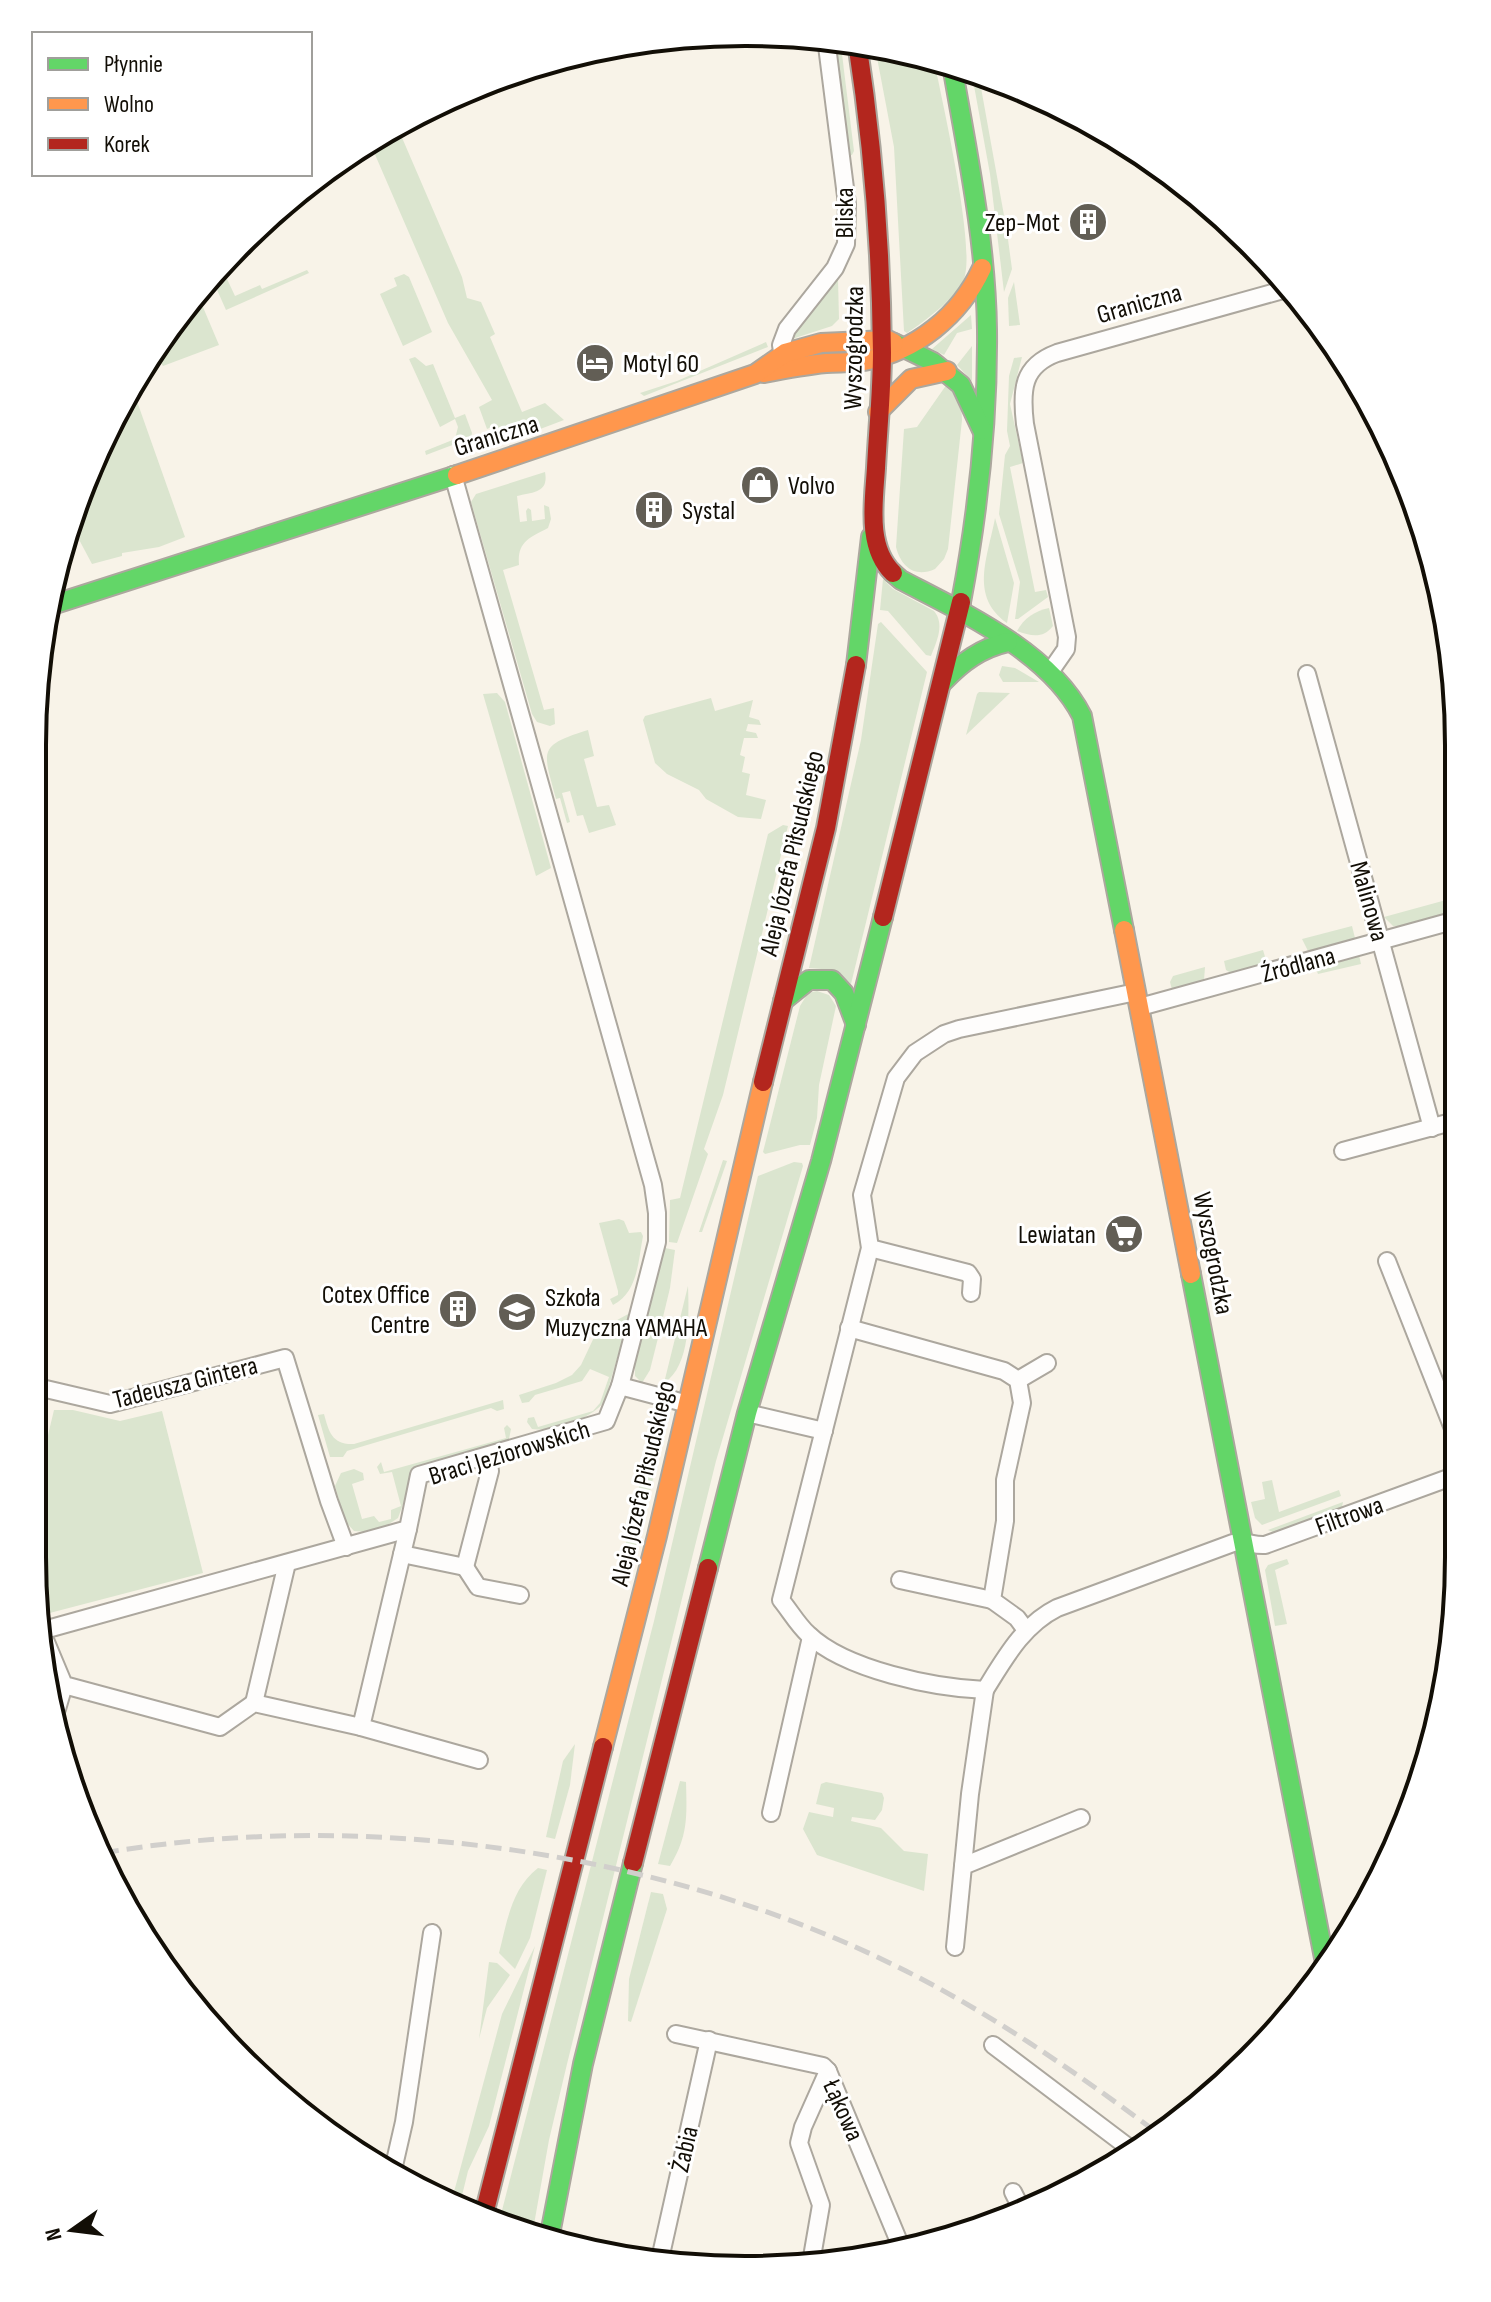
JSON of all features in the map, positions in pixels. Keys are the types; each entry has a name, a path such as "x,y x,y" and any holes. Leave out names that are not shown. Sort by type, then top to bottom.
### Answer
{"main road":[{"name":"Wyszogrodzka","path":"859,55 877,209 882,347 873,520 882,559 894,574 960,610 1050,672 1072,696 1082,716 1323,1951"},
{"path":"551,2228 583,2064 747,1413 821,1161 960,610 973,538 985,439 988,350 983,265 954,78"},
{"name":"Graniczna","path":"61,602 546,447 784,362 864,361 882,347 904,347 931,331 963,303 975,288 983,265"},
{"path":"904,347 947,371 961,385 985,439"},
{"path":"878,412 911,379 947,371"},
{"name":"Aleja Józefa Piłsudskiego","path":"486,2206 654,1551 735,1194 826,828 848,714 873,520"},
{"path":"941,684 967,657 986,646 1008,642"},
{"path":"783,1001 809,980 832,980 844,993 856,1026"}],"street":[{"name":"Bliska","path":"784,362 781,345 787,329 840,261 846,244 847,204 828,51"},
{"name":"Graniczna","path":"1050,672 1066,649 1067,637 1025,424 1024,391 1030,371 1043,358 1057,353 1277,292"},
{"path":"453,475 653,1185 657,1242 620,1386 688,1404"},
{"name":"Malinowa","path":"1307,674 1432,1128"},
{"name":"Źródlana","path":"870,1248 862,1195 896,1078 915,1053 944,1034 1138,1000 1445,923"},
{"path":"1343,1151 1445,1124"},
{"path":"971,1293 972,1279 968,1273 870,1248 781,1600 811,1637 840,1654 916,1681 985,1690"},
{"path":"1387,1261 1445,1408"},
{"path":"849,1328 1004,1371 1018,1380 1022,1403 1005,1480 1005,1521 992,1600"},
{"name":"Tadeusza Gintera","path":"46,1389 110,1404 285,1358 346,1547"},
{"path":"1018,1380 1047,1363"},
{"name":"Braci Jeziorowskich","path":"408,1529 419,1475 606,1421 620,1386"},
{"path":"747,1413 824,1431"},
{"path":"465,1567 490,1471 488,1456"},
{"name":"Filtrowa","path":"1026,1630 1057,1608 1244,1540 1255,1546 1265,1545 1445,1479"},
{"path":"50,1628 408,1529 361,1727"},
{"path":"402,1554 465,1567 478,1587 520,1595"},
{"path":"64,1685 220,1727 254,1703 287,1563"},
{"path":"900,1580 992,1600 1017,1618 1026,1630 985,1690 968,1807 955,1947"},
{"path":"771,1813 811,1637"},
{"path":"54,1661 64,1685 60,1698"},
{"path":"254,1703 361,1727 479,1760"},
{"path":"963,1866 1081,1818"},
{"path":"395,2161 404,2122 432,1933"},
{"name":"Łąkowa","path":"676,2034 813,2062 828,2071 898,2239"},
{"name":"Żabia","path":"662,2251 709,2040"},
{"path":"993,2045 1124,2144"},
{"path":"813,2253 821,2205 799,2143 828,2071"},
{"path":"1013,2192 1017,2201"}],"green space":[{"path":"835,52 842,53 854,151 848,156"},
{"path":"877,58 937,73 966,237 964,279 960,286 939,309 907,333 904,331 894,147"},
{"path":"974,84 981,87 1007,232 1012,269 1004,292 990,174"},
{"path":"402,137 462,277 467,298 481,302 495,334 490,337 522,412 545,403 564,420 506,442 496,438 492,427 487,429 479,407 492,400 448,323 374,153"},
{"path":"307,270 309,273 226,310 216,288 226,277 235,296 260,285 262,289"},
{"path":"404,274 409,277 432,332 403,346 380,294 397,286 394,278"},
{"path":"838,279 839,319 832,326 792,339 810,310"},
{"path":"1014,282 1020,325 1009,326 1008,298"},
{"path":"202,306 219,345 163,366 161,363 164,357"},
{"path":"971,315 972,329 957,333 944,355 932,349"},
{"path":"766,342 768,347 644,396 640,393 677,381"},
{"path":"972,346 972,381 957,365"},
{"path":"415,357 426,366 433,364 455,418 465,414 472,433 471,438 426,455 425,451 455,439 458,427 455,419 440,427 409,359"},
{"path":"1022,357 1010,404 1023,463 1010,467 1035,592 1046,590 1048,597 1015,619 1020,582 999,514 1005,455 1010,446 1007,431 1009,376 1014,358"},
{"path":"947,384 961,403 962,420 948,549 935,569 921,572 905,565 896,547 904,429 917,427"},
{"path":"137,401 185,537 92,564 78,538 99,478"},
{"path":"545,472 542,488 517,496 520,522 527,521 528,508 532,521 545,519 544,505 549,507 551,519 548,528 522,546 519,565 503,570 544,710 554,708 555,724 550,726 537,722 532,714 471,502 476,494"},
{"path":"995,518 1014,583 1007,623 988,601 985,588 986,561"},
{"path":"883,579 893,589 934,611 939,621 939,633 931,656 926,655 888,611 880,610"},
{"path":"1049,608 1053,626 1045,633 1036,635 1017,631 1030,616"},
{"path":"881,622 927,672 851,984 834,970 809,968 861,740 878,624"},
{"path":"1002,666 1015,668 1039,682 1003,682 999,675"},
{"path":"497,693 505,702 551,868 536,876 483,694"},
{"path":"1010,693 966,735 977,694"},
{"path":"711,698 715,711 753,700 749,717 759,720 761,725 748,724 746,731 756,733 758,738 744,738 740,755 745,757 742,772 750,774 746,795 766,800 761,819 738,817 706,799 699,790 667,774 655,763 643,720 645,716"},
{"path":"588,730 594,756 584,759 597,807 609,805 616,825 589,833 583,815 577,816 570,791 562,793 570,822 567,823 560,798 556,799 547,760 552,746"},
{"path":"783,825 788,826 723,1095 704,1149 708,1154 677,1243 669,1242 670,1200 680,1198 768,834"},
{"path":"1445,900 1445,913 1399,926 1393,926 1384,917"},
{"path":"1352,926 1355,938 1308,951 1302,939"},
{"path":"1263,950 1266,960 1263,964 1231,973 1226,970 1224,961"},
{"path":"1359,955 1361,964 1318,974 1316,969 1320,967"},
{"path":"1205,967 1204,980 1172,990 1170,982 1173,976"},
{"path":"817,991 829,995 836,1006 810,1145 765,1154 763,1152 800,1006 808,993"},
{"path":"723,1160 727,1161 702,1232 699,1232"},
{"path":"794,1162 803,1166 716,1461 567,2064 534,2223 502,2212 654,1621 758,1176"},
{"path":"624,1221 629,1233 641,1232 643,1236 632,1284 628,1292 613,1305 610,1299 618,1295 618,1291 599,1223"},
{"path":"665,1248 675,1250 670,1288 650,1370 642,1383 635,1376 635,1360"},
{"path":"688,1286 684,1352 673,1375 664,1383"},
{"path":"630,1313 605,1400 600,1407 583,1418 572,1422 532,1429 528,1418 534,1417 538,1427 593,1411 600,1403 609,1377 590,1369 582,1381 535,1395 529,1402 522,1403 519,1395 572,1375 581,1365 597,1331"},
{"path":"503,1400 504,1409 497,1411 491,1408 347,1451 343,1457 330,1457 318,1415 324,1414 336,1440 354,1444"},
{"path":"54,1410 73,1410 120,1421 162,1411 203,1573 48,1613 46,1443"},
{"path":"656,1413 663,1422 664,1433 631,1571 620,1569"},
{"path":"507,1425 511,1429 509,1439 416,1469 398,1518 383,1528 354,1531 345,1521 335,1486 341,1473 354,1469 363,1473 364,1480 352,1484 362,1519 374,1516 379,1522 391,1519 391,1510 401,1506 392,1472 380,1474 377,1467 381,1462 384,1472 506,1438 504,1428"},
{"path":"1272,1480 1279,1512 1339,1490 1341,1496 1262,1525 1255,1518 1251,1502 1265,1499 1262,1482"},
{"path":"1343,1502 1342,1507 1275,1533 1268,1530"},
{"path":"1287,1559 1289,1564 1275,1570 1287,1624 1275,1626 1265,1570 1268,1565"},
{"path":"575,1744 570,1785 555,1839 546,1837 563,1761"},
{"path":"680,1781 686,1782 683,1836 670,1866 658,1864"},
{"path":"826,1782 882,1793 882,1810 875,1820 852,1817 851,1821 881,1828 904,1851 928,1854 924,1891 817,1855 803,1829 809,1812 833,1817 834,1808 816,1804 821,1784"},
{"path":"538,1868 547,1870 530,1938 515,1969 499,1953 516,1896"},
{"path":"651,1892 663,1894 667,1909 631,2022 628,2021 629,1979"},
{"path":"535,1946 489,2126 468,2171 462,2196 454,2192 502,2014"},
{"path":"489,1962 497,1963 510,1975 487,2008 479,2039"}],"railway":[{"path":"112,1852 203,1840 305,1836 409,1839 514,1850 617,1869 717,1896 814,1930 906,1971 1034,2046 1149,2127"}],"traffic: fast":[{"path":"954,78 979,230 987,330 981,467 961,602"},
{"path":"894,343 933,362 961,385 982,430"},
{"path":"61,602 457,475"},
{"path":"856,665 871,537"},
{"path":"893,573 977,620 1027,653 1068,693 1082,716 1124,930"},
{"path":"943,682 972,657 1008,642"},
{"path":"708,1568 747,1413 821,1161 883,917"},
{"path":"783,1001 809,980 832,980 844,993 856,1025"},
{"path":"1191,1274 1323,1951"},
{"path":"551,2228 583,2064 633,1863"}],"traffic: slow":[{"path":"764,373 818,364 864,361 901,349 949,316 982,268"},
{"path":"457,475 755,374 785,353 821,343 888,340 894,343"},
{"path":"878,412 911,379 947,371"},
{"path":"1124,930 1191,1274"},
{"path":"603,1747 657,1536 763,1082"}],"traffic: jam":[{"path":"859,55 872,158 881,313 874,523 879,550 893,573"},
{"path":"883,917 961,602"},
{"path":"763,1082 826,828 856,665"},
{"path":"633,1863 708,1568"},
{"path":"486,2206 603,1747"}],"place":[{"name":"Zep-Mot","path":"1088,222"},
{"name":"Motyl 60","path":"595,363"},
{"name":"Volvo","path":"760,485"},
{"name":"Systal","path":"654,510"},
{"name":"Lewiatan","path":"1124,1234"},
{"name":"Cotex Office Centre","path":"458,1309"},
{"name":"Szkoła Muzyczna YAMAHA","path":"517,1312"}]}
